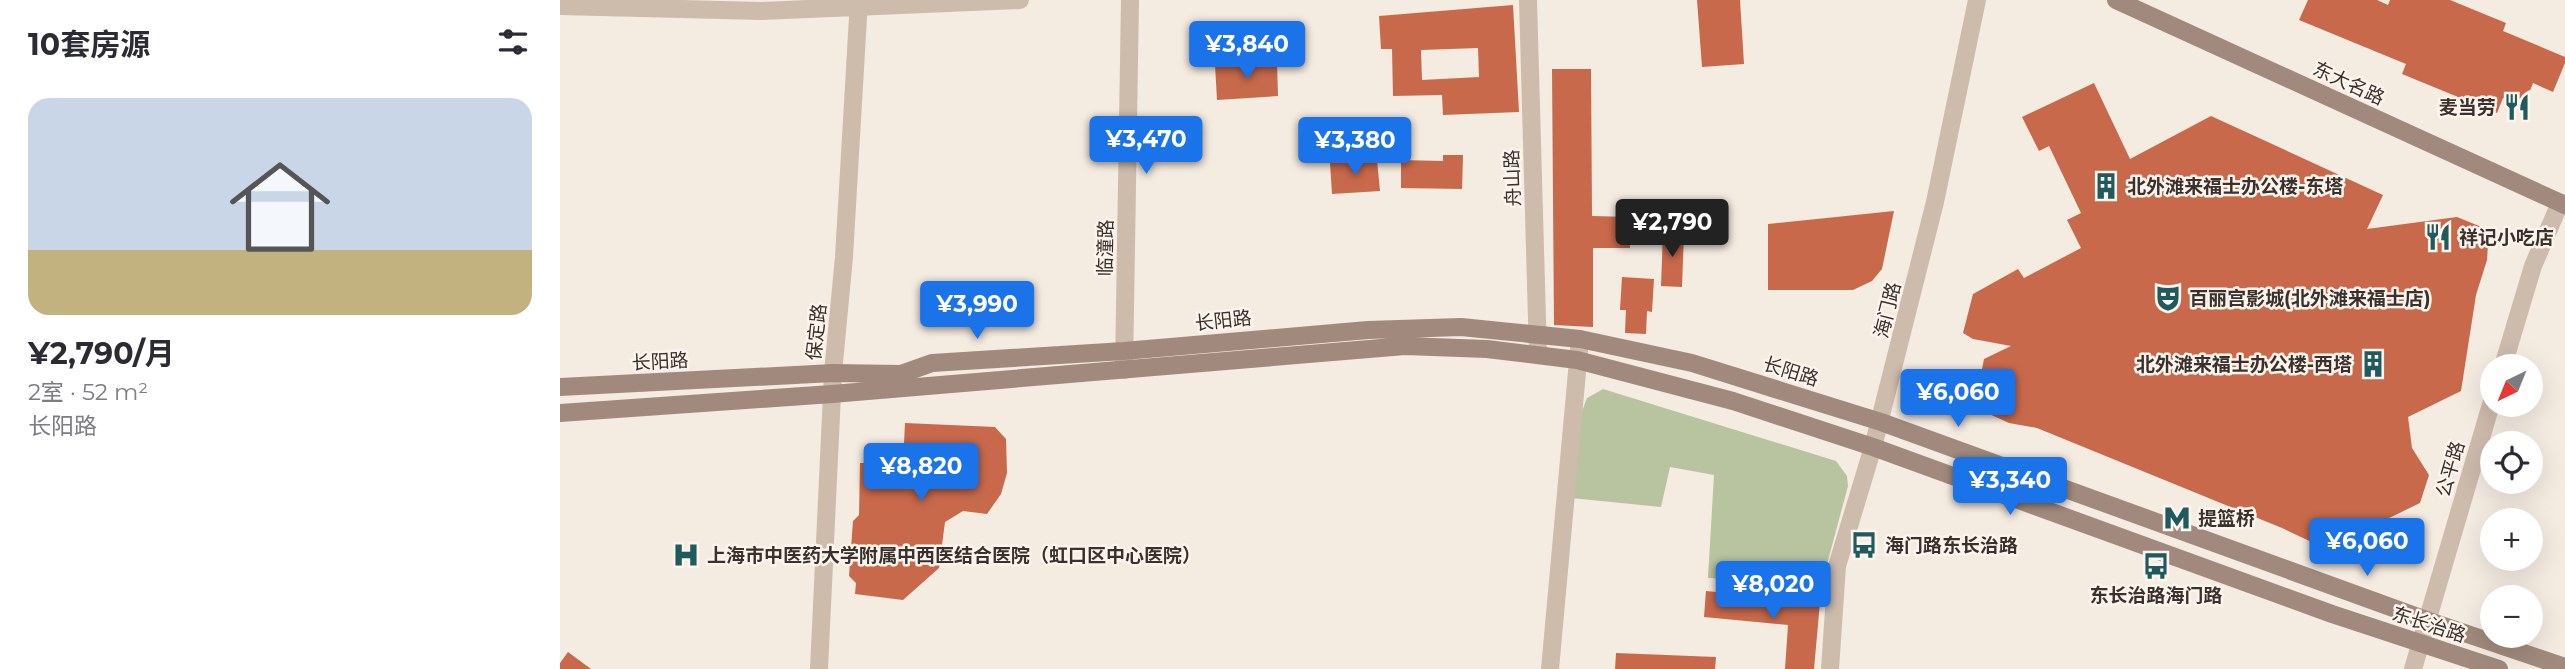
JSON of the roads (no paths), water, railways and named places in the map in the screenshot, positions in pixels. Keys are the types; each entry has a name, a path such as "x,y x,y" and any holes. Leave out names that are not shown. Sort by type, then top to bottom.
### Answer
{"main road":[{"name":"东大名路","path":"2116,0 2563,199"},
{"name":"长阳路","path":"560,387 833,373 901,374 932,363 1124,351 1368,330 1461,327 1580,339 1692,363 1881,422"},
{"path":"560,413 832,394 1405,346 1577,360 1732,401 1873,447"},
{"name":"东长治路","path":"1881,422 2429,621 2565,667"},
{"name":"东长治路","path":"1873,447 2332,614 2499,669"}],"street":[{"path":"560,6 748,11 859,3 1020,0"},
{"name":"临潼路","path":"1124,370 1130,0"},
{"name":"舟山路","path":"1528,0 1538,355"},
{"name":"海门路","path":"1830,669 1838,566 1881,422 1935,202 1977,0"},
{"name":"保定路","path":"819,669 833,373 845,257 859,3"},
{"path":"2506,354 2533,266 2563,199"},
{"path":"1550,669 1580,339"},
{"name":"公平路","path":"2413,669 2487,417"}],"place":[{"name":"麦当劳","path":"2517,107"},
{"name":"北外滩来福士办公楼-东塔","path":"2106,186"},
{"name":"祥记小吃店","path":"2438,237"},
{"name":"百丽宫影城(北外滩来福士店)","path":"2168,298"},
{"name":"北外滩来福士办公楼-西塔","path":"2373,364"},
{"name":"提篮桥","path":"2177,518"},
{"name":"海门路东长治路","path":"1864,545"},
{"name":"上海市中医药大学附属中西医结合医院（虹口区中心医院）","path":"686,555"},
{"name":"东长治路海门路","path":"2156,566"}]}
